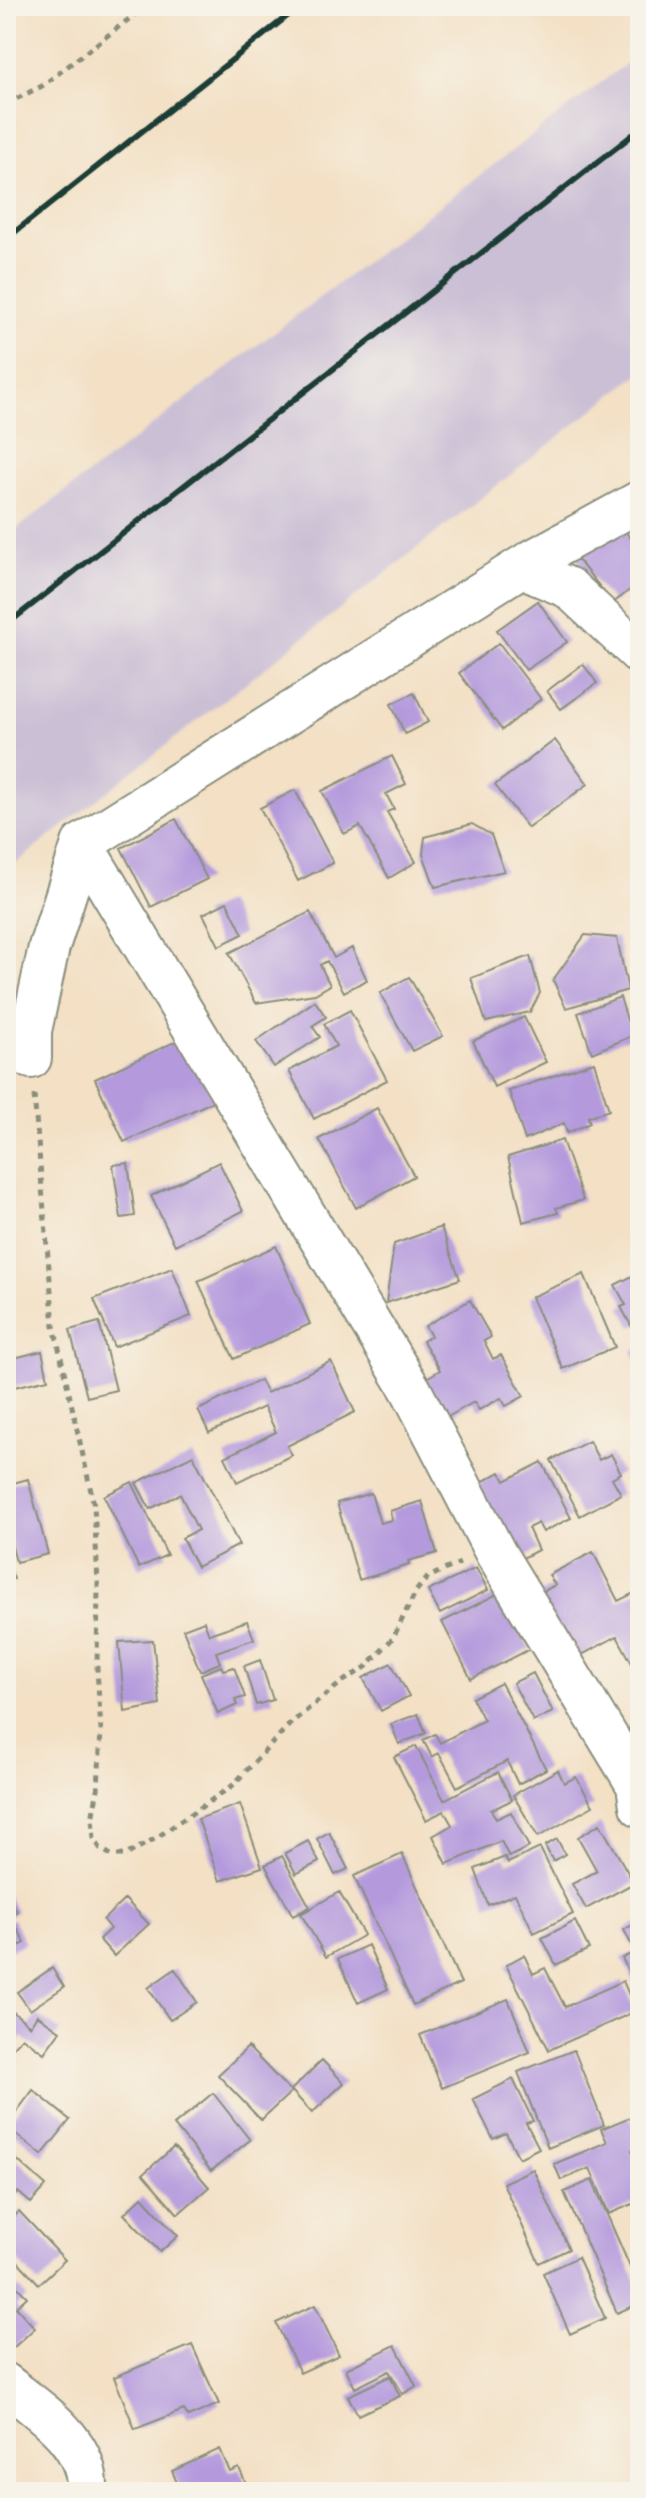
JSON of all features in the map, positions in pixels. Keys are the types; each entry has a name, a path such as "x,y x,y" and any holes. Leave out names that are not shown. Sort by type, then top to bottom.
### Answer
{"street":[{"path":"31,1058 31,1031 49,947 82,844 529,562 640,501"},
{"path":"529,562 538,575 569,588 640,654"},
{"path":"82,844 411,1390 496,1554 639,1792"},
{"path":"6,2384 75,2444 87,2471 87,2492"}],"path":[{"path":"6,104 42,86 146,6"},
{"path":"31,1058 54,1326 94,1505 101,1730 98,1789 92,1819 94,1838 100,1848 111,1855 126,1855 232,1786 291,1723 366,1667 393,1638 416,1591 428,1577 453,1565 496,1554"}],"shaded area":[{"path":"640,53 640,373 6,871 6,537"}],"building":[{"path":"616,520 640,550 640,582 613,603 573,554"},
{"path":"538,601 567,642 526,670 497,630"},
{"path":"499,643 541,699 502,730 459,673"},
{"path":"583,664 597,683 561,709 547,691"},
{"path":"414,693 428,722 405,734 391,704"},
{"path":"555,740 588,784 528,828 495,785"},
{"path":"392,756 406,784 386,794 394,809 387,812 416,862 389,878 360,826 344,834 322,791"},
{"path":"295,790 333,863 298,881 260,808"},
{"path":"176,819 207,879 151,907 121,848"},
{"path":"472,824 491,835 504,871 435,887 423,854 425,837"},
{"path":"227,902 243,934 219,946 203,914"},
{"path":"310,912 334,958 352,948 367,980 344,992 327,961 320,965 330,985 315,994 256,1003 229,953"},
{"path":"585,935 617,938 628,990 566,1008 553,980"},
{"path":"530,956 540,993 530,1012 486,1022 471,978"},
{"path":"409,977 443,1036 412,1051 380,993"},
{"path":"620,997 632,1036 592,1053 578,1013"},
{"path":"315,1001 326,1017 312,1026 320,1037 274,1067 256,1041"},
{"path":"350,1010 387,1080 314,1119 289,1071 336,1046 324,1024"},
{"path":"524,1017 546,1062 494,1087 473,1041"},
{"path":"185,1037 214,1101 124,1142 95,1079"},
{"path":"594,1062 609,1110 588,1117 590,1123 567,1133 564,1123 525,1140 509,1091"},
{"path":"377,1108 414,1176 356,1208 319,1139"},
{"path":"562,1140 583,1200 556,1208 558,1213 523,1222 508,1157"},
{"path":"219,1162 243,1211 175,1245 151,1196"},
{"path":"128,1163 135,1216 121,1218 113,1165"},
{"path":"441,1227 460,1279 386,1303 394,1244"},
{"path":"276,1246 310,1324 234,1359 198,1281"},
{"path":"172,1268 191,1316 114,1347 94,1299"},
{"path":"640,1272 640,1324 632,1327 621,1307 626,1305 615,1285"},
{"path":"584,1274 615,1347 563,1369 531,1297"},
{"path":"470,1300 491,1337 484,1341 493,1359 501,1355 524,1396 506,1406 501,1398 479,1410 474,1402 442,1420 420,1382 440,1370 423,1341 431,1336 425,1326"},
{"path":"99,1322 116,1390 87,1397 70,1330"},
{"path":"640,1347 640,1369 632,1351"},
{"path":"42,1351 48,1379 6,1389 6,1360"},
{"path":"331,1361 355,1412 287,1446 292,1455 237,1482 225,1457 276,1432 264,1407 209,1433 198,1410 260,1380 267,1393"},
{"path":"589,1441 599,1460 611,1454 621,1473 612,1478 621,1494 580,1516 551,1460"},
{"path":"193,1455 239,1545 197,1567 182,1538 198,1530 180,1494 150,1509 136,1483"},
{"path":"542,1462 571,1518 543,1532 538,1523 528,1528 538,1550 517,1561 478,1484 500,1472 505,1481"},
{"path":"28,1479 48,1554 16,1562 6,1523 6,1485"},
{"path":"132,1482 167,1555 139,1568 104,1496"},
{"path":"371,1493 380,1523 392,1520 390,1511 422,1501 437,1553 359,1580 337,1503"},
{"path":"593,1552 618,1601 640,1590 640,1678 617,1636 567,1663 533,1597 555,1585 549,1575"},
{"path":"6,1558 14,1579 6,1582"},
{"path":"476,1568 488,1590 440,1614 428,1591"},
{"path":"501,1592 530,1649 471,1679 442,1622"},
{"path":"204,1621 209,1634 247,1621 254,1639 216,1652 220,1663 200,1671 183,1629"},
{"path":"153,1640 160,1705 125,1712 119,1642"},
{"path":"260,1660 273,1700 256,1705 244,1666"},
{"path":"391,1663 409,1696 381,1711 363,1678"},
{"path":"221,1666 223,1670 234,1667 245,1697 235,1700 237,1705 218,1714 201,1674"},
{"path":"533,1673 553,1712 533,1721 513,1683"},
{"path":"501,1683 546,1769 518,1784 507,1761 457,1787 439,1753 432,1757 423,1740 435,1734 440,1743 484,1720 472,1698"},
{"path":"418,1714 426,1733 399,1744 391,1724"},
{"path":"632,1725 640,1731 640,1761 618,1742"},
{"path":"416,1746 444,1800 498,1772 512,1800 491,1810 496,1819 511,1812 529,1847 509,1857 501,1841 447,1864 433,1836 452,1825 444,1811 426,1820 394,1757"},
{"path":"558,1770 564,1783 576,1777 593,1806 538,1837 513,1795"},
{"path":"240,1804 262,1867 220,1881 198,1819"},
{"path":"600,1824 634,1883 586,1909 572,1884 597,1871 578,1837"},
{"path":"329,1832 348,1869 335,1875 317,1839"},
{"path":"557,1839 565,1854 553,1861 545,1846"},
{"path":"308,1841 319,1862 296,1874 285,1853"},
{"path":"540,1848 573,1914 534,1933 515,1894 488,1905 475,1869 505,1857 508,1863"},
{"path":"402,1854 461,1983 413,2005 354,1876"},
{"path":"282,1856 310,1907 293,1916 265,1865"},
{"path":"339,1892 364,1935 326,1957 301,1914"},
{"path":"6,1894 17,1911 6,1919"},
{"path":"125,1899 149,1924 114,1956 99,1939 110,1929 103,1920"},
{"path":"13,1919 25,1943 6,1952 6,1922"},
{"path":"575,1921 589,1949 556,1965 542,1938"},
{"path":"640,1921 640,1996 622,1958 635,1952 624,1930"},
{"path":"368,1945 388,1989 358,2003 338,1959"},
{"path":"524,1955 533,1974 545,1968 565,2007 623,1981 636,2011 549,2050 506,1965"},
{"path":"52,1968 64,1987 30,2010 17,1992"},
{"path":"175,1969 197,2002 170,2020 148,1988"},
{"path":"508,1999 530,2052 442,2088 420,2035"},
{"path":"6,2006 30,2026 37,2015 60,2031 44,2053 22,2037 6,2055"},
{"path":"248,2047 291,2092 261,2120 218,2075"},
{"path":"574,2050 604,2125 548,2148 518,2072"},
{"path":"322,2060 344,2083 312,2113 291,2090"},
{"path":"513,2079 533,2121 526,2123 539,2148 519,2158 506,2133 493,2139 473,2099"},
{"path":"33,2090 70,2120 42,2155 6,2126"},
{"path":"213,2093 250,2140 211,2171 174,2125"},
{"path":"630,2117 640,2140 640,2146 632,2150 640,2169 640,2201 609,2214 590,2168 561,2180 554,2164 607,2142 601,2129"},
{"path":"174,2147 209,2187 178,2214 143,2174"},
{"path":"6,2150 46,2186 31,2203 18,2192 11,2199 6,2195"},
{"path":"533,2169 569,2249 539,2263 503,2183"},
{"path":"592,2180 640,2290 640,2303 617,2313 564,2192"},
{"path":"142,2197 178,2236 160,2252 124,2214"},
{"path":"19,2211 65,2260 39,2284 8,2251 6,2253 6,2223"},
{"path":"578,2257 605,2318 570,2334 543,2273"},
{"path":"6,2275 27,2297 16,2307 35,2328 13,2348 6,2340"},
{"path":"315,2305 339,2355 300,2373 276,2323"},
{"path":"192,2345 219,2404 188,2417 184,2410 135,2429 114,2377"},
{"path":"395,2345 416,2386 403,2394 389,2371 355,2388 346,2369"},
{"path":"390,2376 400,2396 358,2415 348,2396"},
{"path":"220,2449 230,2472 239,2468 249,2490 181,2492 172,2471"}],"railway":[{"path":"6,239 300,6"},
{"path":"6,625 640,129"}]}
